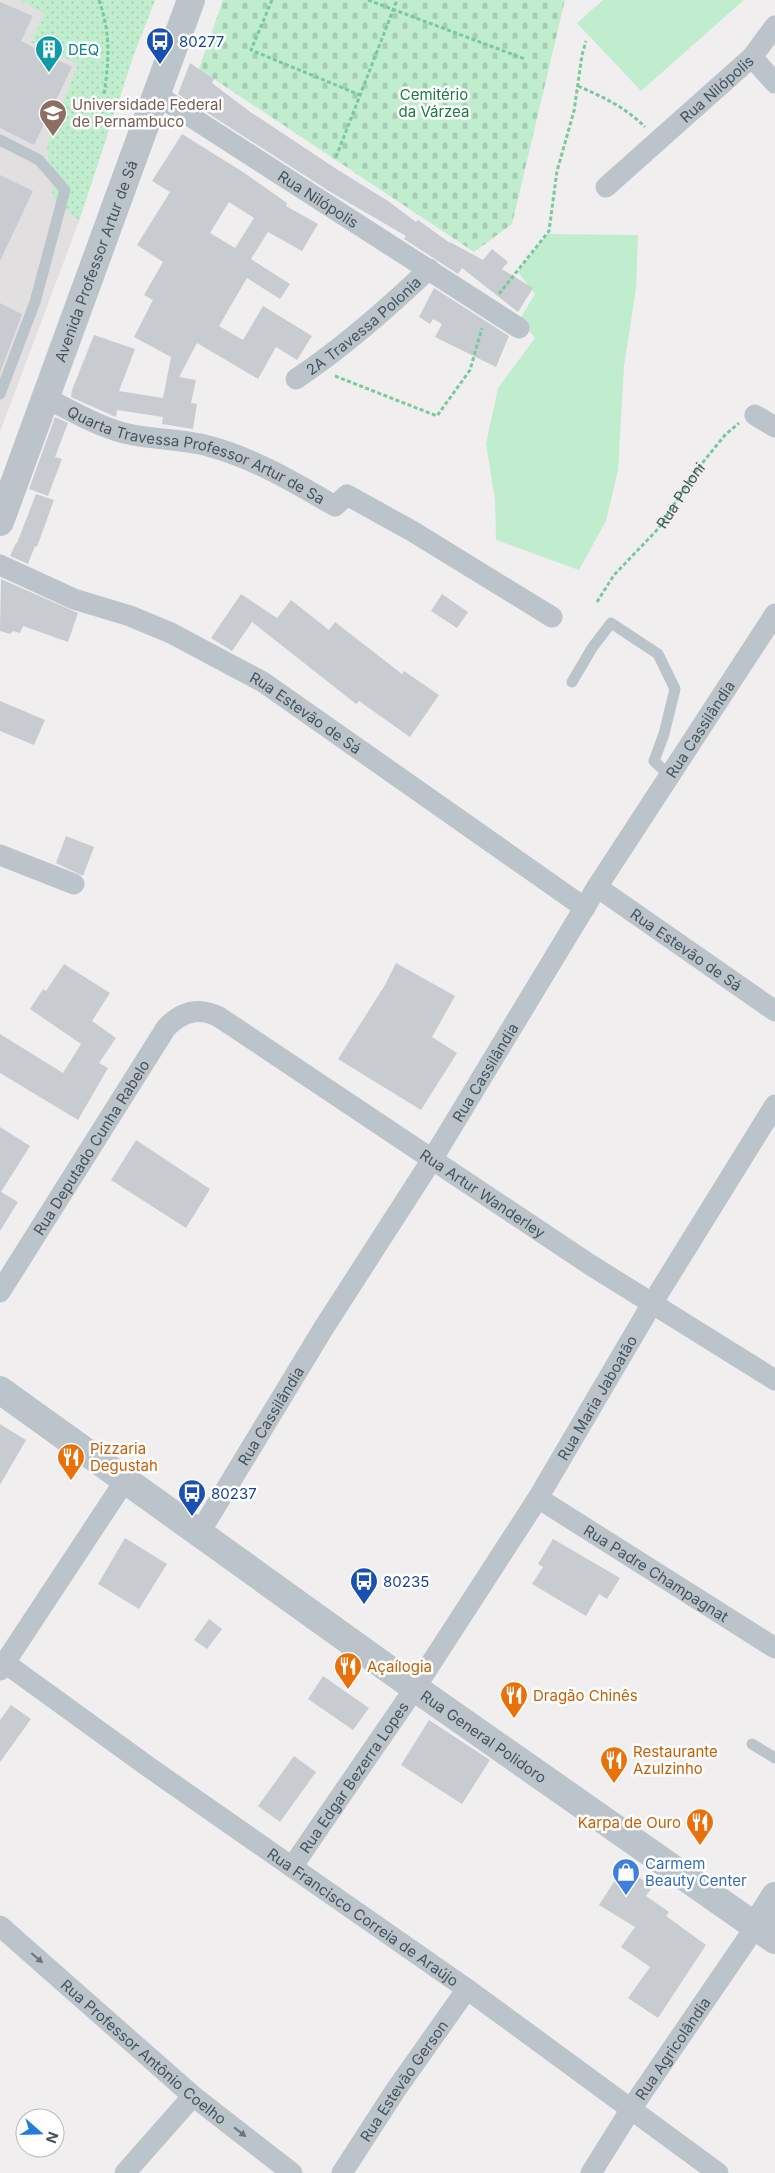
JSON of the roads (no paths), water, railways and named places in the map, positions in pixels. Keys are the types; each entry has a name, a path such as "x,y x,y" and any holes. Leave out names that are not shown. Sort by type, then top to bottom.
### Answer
{"street":[{"name":"Avenida Professor Artur de Sá","path":"2,511 46,398 191,0"},
{"name":"Rua Nilópolis","path":"606,186 752,58 775,26"},
{"path":"752,58 775,83"},
{"name":"Rua Nilópolis","path":"156,95 520,328"},
{"name":"2A Travessa Polonia","path":"304,373 384,312 429,269"},
{"name":"Quarta Travessa Professor Artur de Sa","path":"46,398 88,420 111,429 133,435 207,445 247,459 335,506 347,496 412,531 552,617"},
{"path":"755,415 775,427"},
{"name":"Rua Estevão de Sá","path":"0,565 74,599 130,616 171,633 263,682 585,908"},
{"name":"Rua Cassilândia","path":"200,1532 323,1330 433,1158 597,887 775,614"},
{"path":"0,855 74,884"},
{"name":"Rua Estevão de Sá","path":"597,887 775,1011"},
{"name":"Rua Artur Wanderley","path":"190,1011 205,1012 219,1017 433,1158 589,1264 653,1302 775,1380"},
{"name":"Rua Deputado Cunha Rabelo","path":"0,1292 166,1028 173,1020 190,1011"},
{"name":"Rua Maria Jaboatão","path":"416,1688 538,1498 653,1302 775,1105"},
{"name":"Rua General Polidoro","path":"0,1390 416,1688 765,1933"},
{"path":"2,1666 126,1479"},
{"name":"Rua Padre Champagnat","path":"538,1498 775,1648"},
{"name":"Rua Francisco Correia de Araújo","path":"2,1666 467,1989 718,2173"},
{"name":"Rua Edgar Bezerra Lopes","path":"292,1867 416,1688"},
{"path":"765,1933 775,1896"},
{"name":"Rua Professor Antônio Coelho","path":"0,1926 193,2096 292,2173"},
{"name":"Rua Agricolândia","path":"591,2173 631,2109 765,1933"},
{"name":"Rua Estevão Gerson","path":"342,2173 395,2091 467,1989"},
{"path":"125,2173 193,2096"}],"lane":[{"path":"0,140 39,160 65,190 55,232 34,302 0,394"},
{"path":"572,682 592,648 611,623 658,654 675,689 664,734 654,761 670,776"},
{"path":"752,1744 775,1758"}],"place":[{"name":"80277","path":"160,65"},
{"name":"DEQ","path":"49,73"},
{"name":"Universidade Federal de Pernambuco","path":"53,137"},
{"name":"Pizzaria Degustah","path":"71,1481"},
{"name":"80237","path":"192,1517"},
{"name":"80235","path":"364,1605"},
{"name":"Açaílogia","path":"348,1690"},
{"name":"Dragão Chinês","path":"514,1719"},
{"name":"Restaurante Azulzinho","path":"614,1784"},
{"name":"Karpa de Ouro","path":"700,1846"},
{"name":"Carmem Beauty Center","path":"626,1896"}],"park label":[{"name":"Cemitério da Várzea","path":"434,102"}]}
